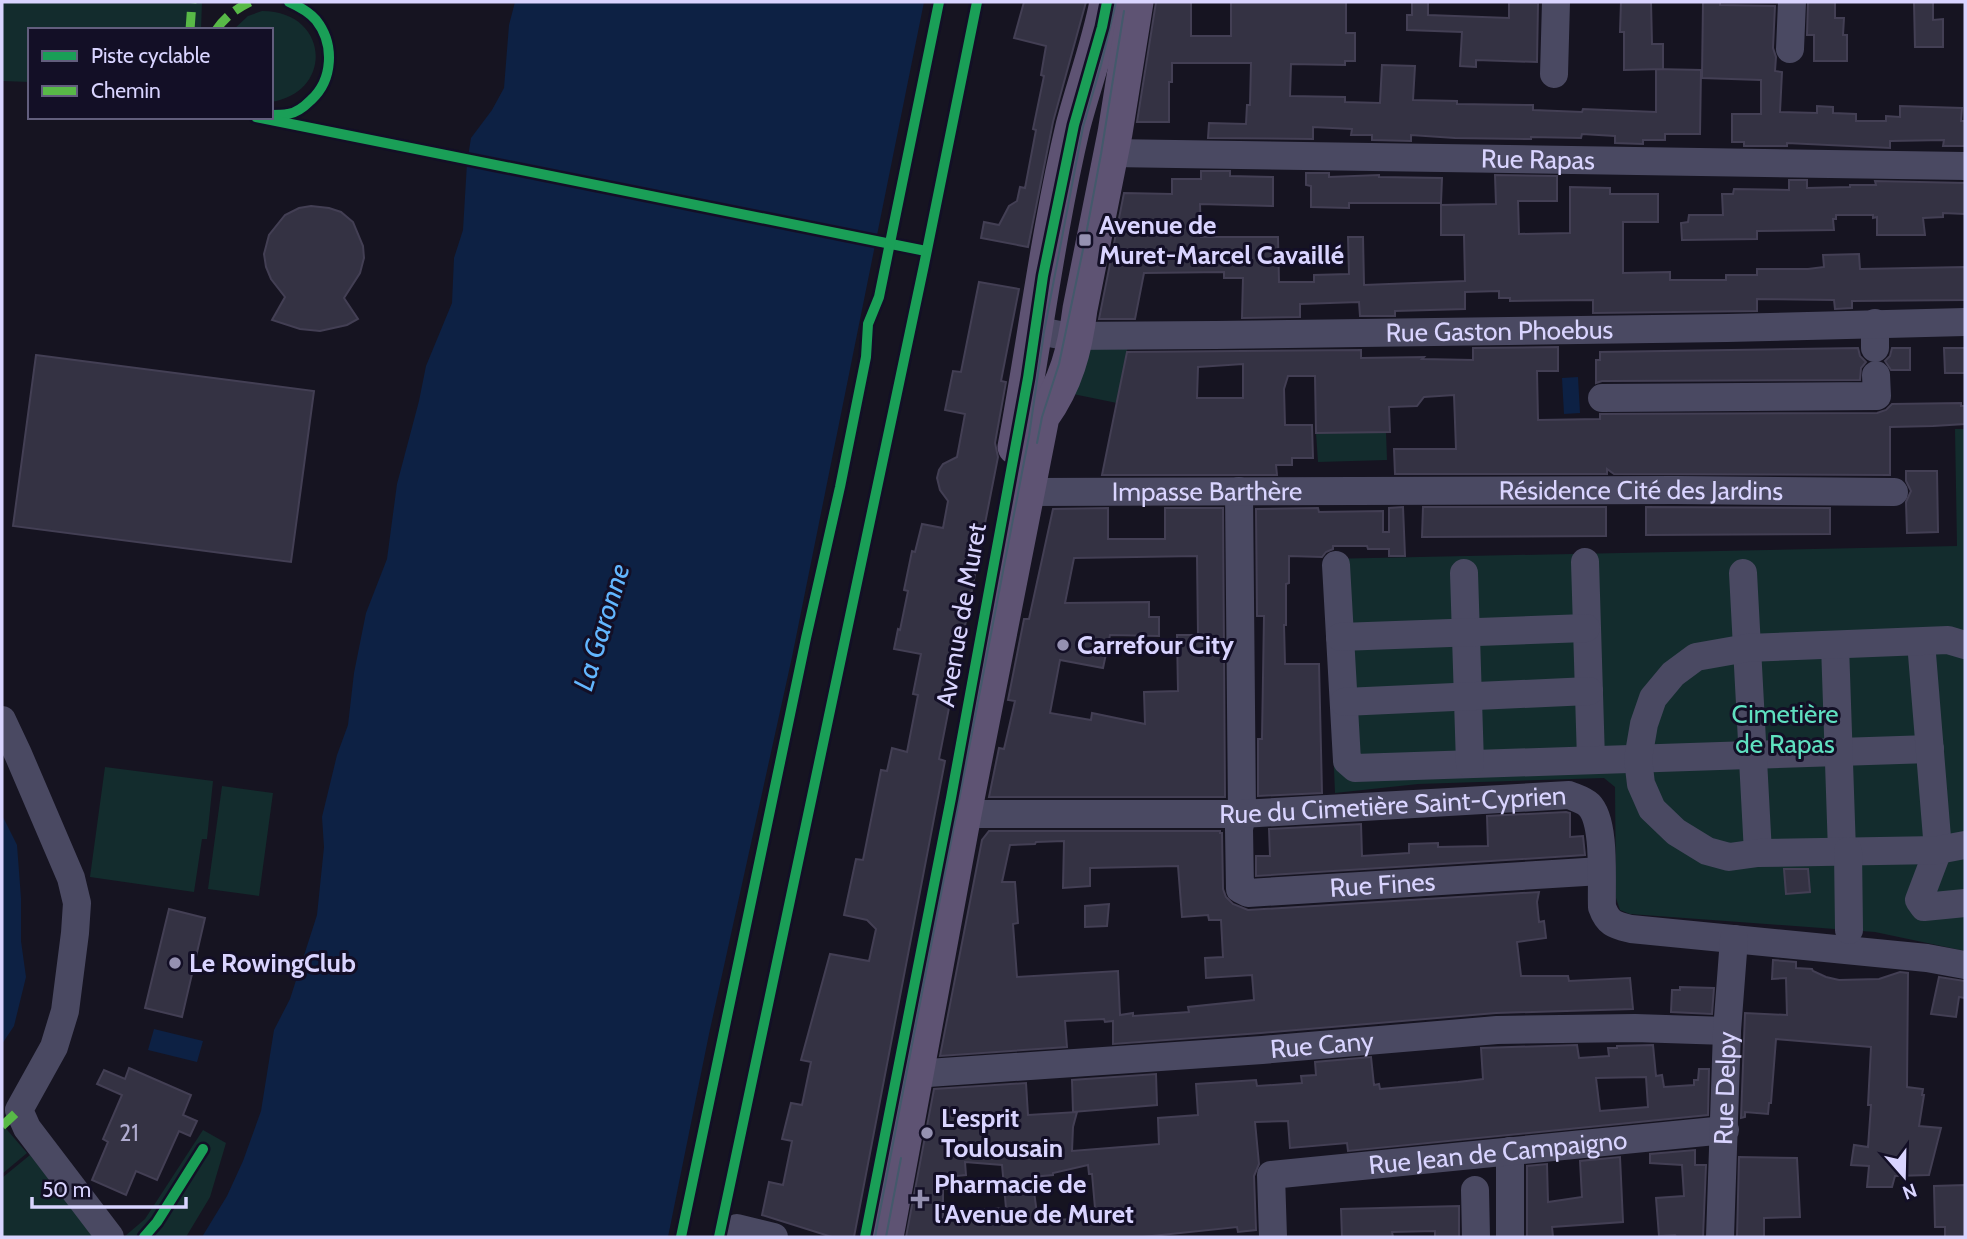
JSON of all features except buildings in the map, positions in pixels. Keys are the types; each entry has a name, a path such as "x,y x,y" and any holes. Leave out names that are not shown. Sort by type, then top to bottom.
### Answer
{"main road":[{"name":"Avenue de Muret","path":"865,1237 949,806 1028,378 1034,330 1074,125 1107,2"},
{"name":"Avenue de Muret","path":"886,1237 964,814 1042,417 1056,398 1063,382 1077,335 1136,2"}],"street":[{"path":"1553,74 1556,2"},
{"path":"1790,49 1792,2"},
{"name":"Rue Rapas","path":"1111,153 1965,166"},
{"name":"Rue Gaston Phoebus","path":"1034,330 1065,336 1713,328 1875,349 1965,322"},
{"path":"1602,398 1877,396 1875,349"},
{"path":"1239,491 1242,814"},
{"name":"Impasse Barthère","path":"1028,492 1388,491"},
{"name":"Résidence Cité des Jardins","path":"1388,491 1894,492"},
{"path":"1585,562 1591,760"},
{"path":"1336,565 1348,761 1355,768 1930,749"},
{"path":"1464,573 1470,764"},
{"path":"1744,573 1758,853"},
{"path":"1340,637 1586,628"},
{"path":"1952,847 1758,853 1729,857 1707,851 1676,832 1652,809 1641,784 1638,759 1643,724 1653,698 1673,674 1696,657 1747,648 1948,640 1965,645"},
{"path":"1921,642 1930,749 1952,847 1919,900 1924,907 1965,903"},
{"path":"1835,645 1849,930"},
{"path":"1344,702 1589,691"},
{"path":"2,720 71,878 77,903 65,1012 54,1047 19,1110 33,1135 110,1237"},
{"name":"Rue du Cimetière Saint-Cyprien","path":"964,814 1242,814 1570,795 1588,803 1596,815 1601,834 1602,907 1606,918 1617,926 1846,952 1927,958 1965,965"},
{"name":"Rue Fines","path":"1242,814 1239,829 1240,889 1248,893 1601,872"},
{"name":"Rue Delpy","path":"1720,1237 1727,1031 1734,939"},
{"name":"Rue Cany","path":"917,1072 1262,1050 1497,1030 1635,1028 1727,1031"},
{"name":"Rue Jean de Campaigno","path":"1273,1237 1271,1175 1725,1129"},
{"path":"1510,1151 1510,1237"},
{"path":"1475,1190 1476,1237"},
{"path":"737,1228 774,1237"},
{"path":"1265,1237 1273,1237"}],"green space":[{"path":"2,2 202,2 201,28 28,28 28,82 2,81"},
{"path":"262,11 284,15 301,24 311,37 316,53 314,69 306,84 291,96 273,101 273,28 235,28 248,16"},
{"path":"1128,346 1117,403 1073,394 1084,348"},
{"name":"Cimetière de Rapas","path":"1955,429 1965,429 1965,951 1875,932 1630,914 1620,910 1616,898 1615,787 1604,778 1418,784 1335,793 1325,559 1957,546"},
{"path":"1386,432 1387,460 1318,462 1316,433"},
{"path":"105,767 213,781 207,839 202,839 194,892 90,877"},
{"path":"222,786 273,793 259,896 208,889"},
{"path":"2,1124 27,1153 2,1174"},
{"path":"203,1130 226,1143 210,1197 186,1237 124,1237 145,1219"},
{"path":"30,1155 95,1237 2,1237 2,1178"}],"water":[{"name":"La Garonne","path":"515,2 924,2 792,657 709,1034 668,1237 202,1237 227,1196 261,1111 274,1030 290,999 317,915 324,847 322,817 337,755 348,725 354,673 366,613 387,559 397,484 426,366 452,303 454,258 463,230 471,138 492,110 504,88 509,25"},
{"path":"1578,377 1580,413 1564,414 1562,378"},
{"path":"2,815 17,845 21,941 26,977 14,1026 2,1044"},
{"path":"154,1029 203,1041 197,1062 148,1050"}],"tram line":[{"path":"875,1237 1029,436 1044,332 1083,127 1116,2"},
{"path":"1037,443 1042,417 1059,364 1085,240 1124,11"},
{"path":"886,1237 901,1158"}],"marked path":[{"path":"190,28 192,2"},
{"path":"218,28 232,13 250,2"},
{"path":"2,1126 19,1110"}],"cycle path":[{"path":"273,115 297,111 311,100 324,82 329,62 326,40 316,20 289,2"},
{"path":"681,1237 840,487 866,357 868,324 879,297 939,2"},
{"path":"719,1237 977,2"},
{"path":"865,1237 951,798 1028,378 1043,276 1074,125 1107,2"},
{"path":"266,119 926,251"},
{"path":"144,1237 157,1222 203,1149"}],"place":[{"name":"Avenue de Muret-Marcel Cavaillé","path":"1085,240"},
{"name":"Carrefour City","path":"1063,645"},
{"name":"Le RowingClub","path":"175,963"},
{"name":"L'esprit Toulousain","path":"927,1133"},
{"name":"Pharmacie de l'Avenue de Muret","path":"920,1199"}]}
